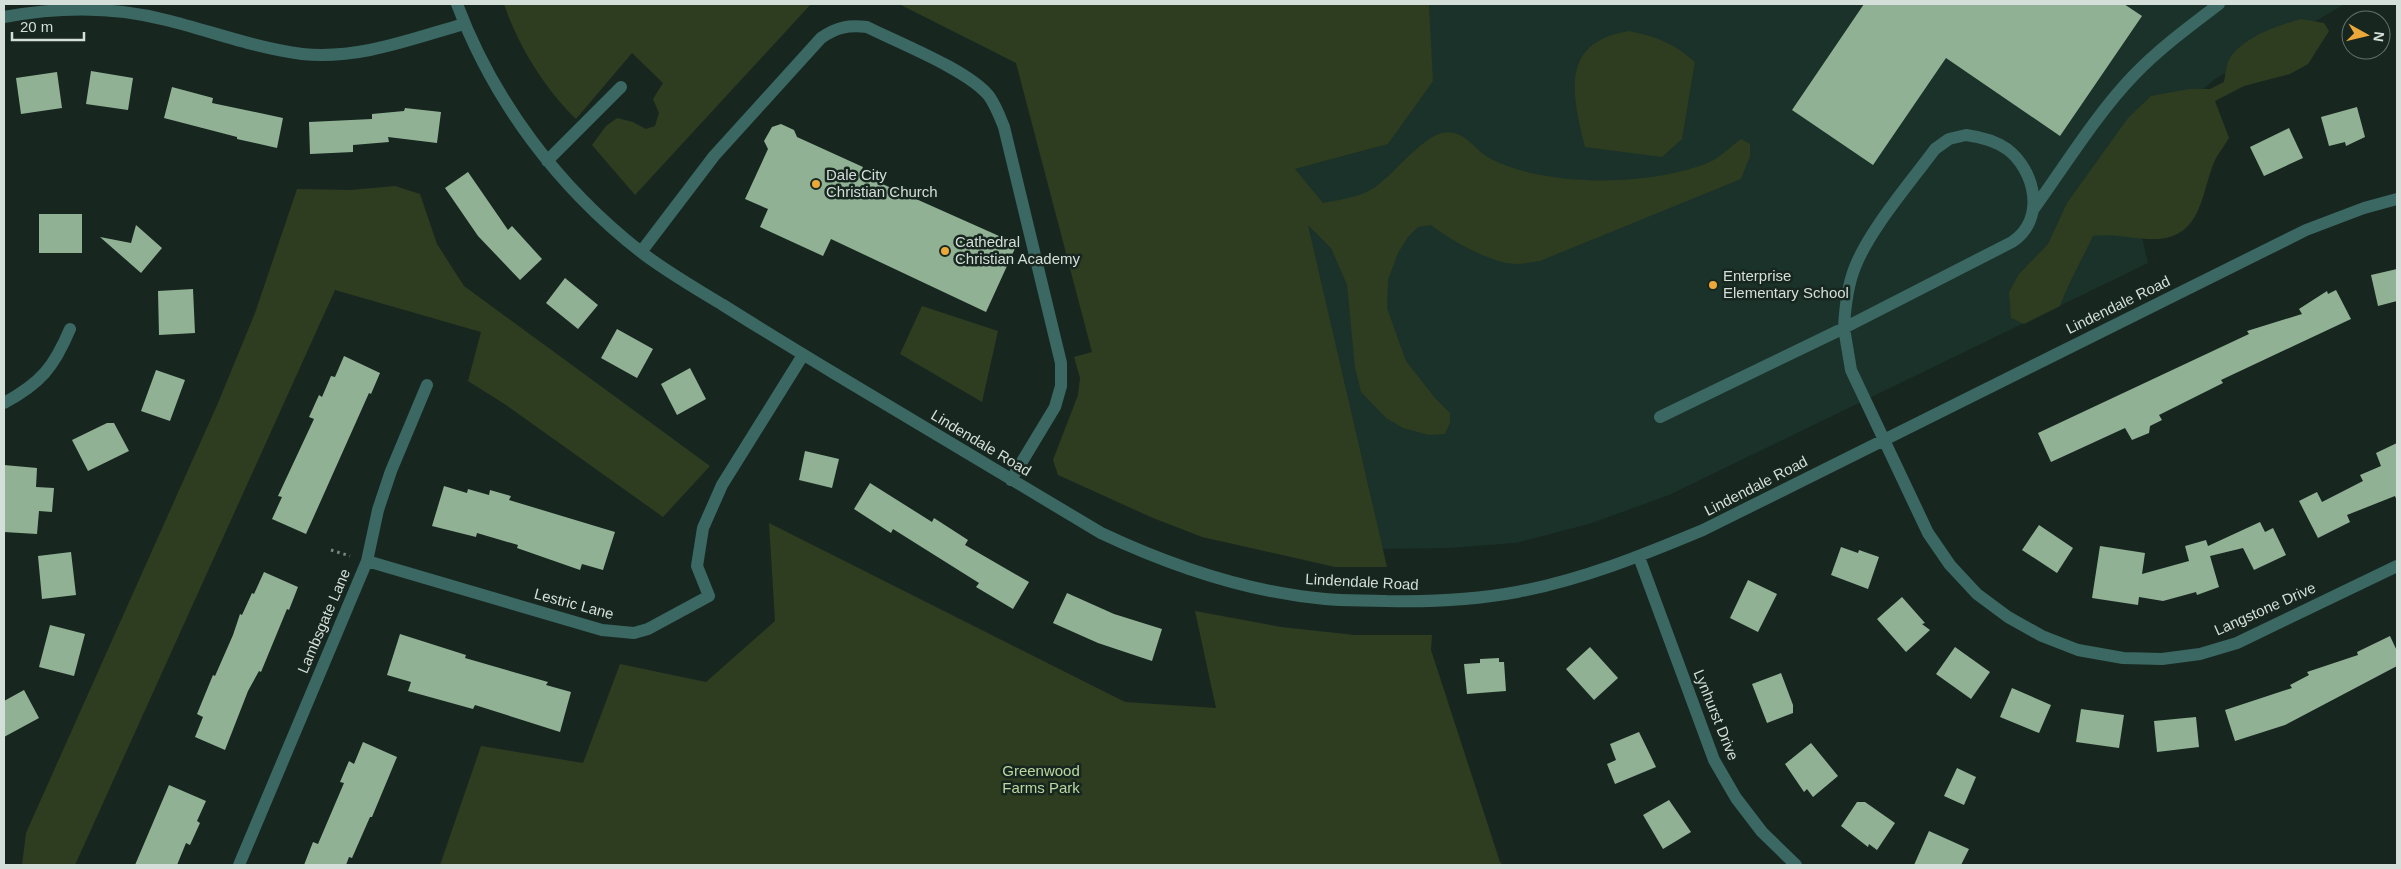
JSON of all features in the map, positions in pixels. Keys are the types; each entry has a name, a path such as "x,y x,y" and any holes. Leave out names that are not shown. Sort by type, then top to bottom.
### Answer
{"street":[{"name":"Lindendale Road","path":"457,4 464,24 489,76 512,114 546,161 586,204 641,252 686,283 1101,533 1150,556 1260,588 1324,599 1421,602 1478,598 1518,592 1574,578 1639,557 1703,530 2306,230 2364,208 2397,199"},
{"path":"1660,418 1844,328 2020,237 2029,226 2034,210 2106,110 2134,76 2168,44 2219,4"},
{"path":"4,17 27,12 72,9 119,12 164,19 266,48 303,54 340,55 378,49 464,24"},
{"path":"641,252 714,156 821,38 834,29 850,25 867,27 970,78 989,96 1004,127 1060,363 1061,386 1055,407 1011,480"},
{"path":"546,161 622,87"},
{"name":"Langstone Drive","path":"2034,210 2034,194 2029,176 2020,162 2006,149 1984,137 1966,135 1949,139 1935,148 1865,246 1854,268 1846,297 1844,328 1851,370 1928,533 1950,565 1977,594 2008,617 2042,636 2078,650 2123,658 2162,659 2200,654 2237,643 2397,566"},
{"path":"4,403 26,391 48,372 62,349 70,329"},
{"name":"Lestric Lane","path":"367,561 602,630 634,633 648,629 709,596 697,566 703,528 722,485 803,355"},
{"name":"Lambsgate Lane","path":"239,865 367,561 378,510 391,471 427,385"},
{"name":"Lynhurst Drive","path":"1639,557 1714,760 1736,798 1762,832 1796,865"}],"shaded area":[{"name":"Enterprise Elementary School","path":"1429,4 2345,4 2215,79 2123,157 2148,263 1669,495 1589,524 1515,543 1449,548 1381,549 1295,169 1388,144 1432,81"}],"green space":[{"path":"504,4 811,4 635,195 592,145 606,126 617,118 633,122 646,129 655,126 659,113 653,99 663,83 632,53 576,119 543,81 525,51"},
{"path":"899,4 1429,4 1433,81 1388,144 1295,169 1323,203 1356,196 1374,188 1425,142 1434,136 1450,132 1463,137 1491,159 1514,168 1541,175 1570,179 1630,179 1659,176 1686,170 1714,160 1741,139 1750,144 1750,156 1741,179 1540,261 1516,264 1495,260 1460,244 1431,225 1418,227 1408,237 1398,253 1388,280 1387,308 1406,361 1435,398 1450,413 1450,423 1445,434 1429,435 1403,428 1386,418 1361,392 1355,367 1347,285 1331,248 1308,225 1387,567 1335,567 1202,537 1153,518 1058,475 1053,460 1078,395 1080,378 1074,357 1092,352 1016,63"},
{"path":"2301,19 2324,23 2329,31 2308,64 2290,74 2244,86 2215,101 2229,138 2216,158 2199,209 2193,220 2173,236 2158,239 2109,235 2093,236 2071,279 2060,306 2024,324 2011,318 2009,292 2019,274 2048,244 2067,203 2128,118 2151,96 2189,89 2210,89 2224,82 2228,62 2240,46 2270,29"},
{"path":"1629,31 1665,42 1695,62 1682,139 1662,157 1585,147 1580,128 1575,90 1576,74 1581,59 1591,46 1606,37"},
{"path":"395,186 420,194 437,244 464,286 710,466 663,517 506,405 468,381 481,332 335,290 75,865 22,865 26,833 218,403 255,313 297,189 351,190"},
{"path":"922,306 998,331 982,402 900,354"},
{"name":"Greenwood Farms Park","path":"769,523 1125,702 1216,708 1195,611 1281,627 1355,635 1432,635 1431,650 1500,862 1503,865 440,865 481,746 583,763 620,664 706,682 775,621"}],"building":[{"path":"1864,4 2124,4 2142,16 2060,136 1946,58 1873,165 1792,110"},
{"path":"91,71 133,78 128,110 86,104"},
{"path":"57,72 62,108 21,114 16,78"},
{"path":"172,87 213,98 212,103 283,118 277,148 237,139 237,137 164,118"},
{"path":"2357,107 2365,137 2346,146 2345,142 2329,146 2321,117"},
{"path":"405,108 441,112 437,143 388,137 389,142 353,145 353,152 310,154 309,122 372,119 372,114 404,111"},
{"path":"781,124 794,130 797,137 863,167 860,174 1017,244 986,312 831,239 823,256 760,227 768,209 745,199 768,149 764,141 772,127"},
{"path":"2289,128 2303,158 2264,176 2250,147"},
{"path":"468,172 508,230 512,226 542,259 520,280 478,236 445,188"},
{"path":"39,214 82,214 82,253 39,253"},
{"path":"136,225 162,248 141,273 100,237 131,243"},
{"path":"2397,269 2397,301 2378,306 2371,275"},
{"path":"565,278 598,305 578,329 546,303"},
{"path":"193,289 195,333 159,335 158,291"},
{"path":"2336,290 2351,319 2221,380 2223,383 2159,415 2162,420 2150,426 2149,433 2132,440 2125,428 2051,462 2038,433 2249,334 2247,331 2302,314 2299,309 2327,291 2328,294"},
{"path":"617,329 653,349 637,378 601,358"},
{"path":"344,356 380,373 371,394 369,393 306,534 272,519 282,497 278,496 314,419 309,417 319,395 322,397 331,376 335,377"},
{"path":"690,368 706,399 677,415 661,384"},
{"path":"156,370 185,380 170,421 141,411"},
{"path":"107,423 114,423 129,451 88,471 72,440"},
{"path":"2397,443 2397,501 2395,496 2347,515 2350,522 2318,538 2299,501 2317,492 2322,502 2363,481 2360,475 2381,466 2376,453"},
{"path":"805,451 839,459 832,488 799,480"},
{"path":"4,465 37,468 36,487 54,488 52,512 39,511 37,534 4,532"},
{"path":"870,483 932,522 934,518 968,540 965,545 1029,582 1013,609 976,587 979,583 893,529 891,533 854,509"},
{"path":"444,486 467,493 468,489 489,495 490,490 511,496 509,500 615,532 603,570 582,564 580,570 517,548 518,545 477,533 476,537 432,526"},
{"path":"2260,522 2265,532 2273,528 2286,555 2254,570 2243,548 2210,556 2219,587 2197,595 2196,592 2163,601 2139,597 2138,605 2092,598 2100,546 2145,553 2142,574 2189,561 2185,546 2206,540 2208,546"},
{"path":"2039,525 2073,548 2057,573 2022,550"},
{"path":"1841,547 1858,553 1859,550 1879,557 1868,589 1831,575"},
{"path":"71,552 76,595 42,599 38,556"},
{"path":"264,572 298,587 261,672 259,671 248,691 225,750 195,737 203,717 197,714 213,675 215,676 233,635 240,614 242,615 252,593 254,594"},
{"path":"1748,580 1777,594 1758,632 1730,618"},
{"path":"1067,593 1114,614 1162,629 1152,661 1098,643 1053,623"},
{"path":"1902,597 1925,623 1922,624 1930,630 1906,652 1877,619"},
{"path":"50,625 85,634 74,676 39,667"},
{"path":"400,634 466,655 465,658 548,682 546,685 571,692 560,732 475,705 473,709 408,691 411,682 387,675"},
{"path":"2390,636 2397,651 2397,666 2285,725 2235,741 2225,710 2292,688 2290,685 2309,675 2307,672 2358,655 2357,652"},
{"path":"1590,647 1618,678 1594,700 1566,669"},
{"path":"1955,647 1990,672 1971,699 1936,674"},
{"path":"1499,658 1499,662 1504,662 1506,691 1467,694 1464,664 1480,663 1480,659"},
{"path":"1781,673 1793,705 1793,713 1767,723 1752,684"},
{"path":"2012,688 2051,705 2039,733 2000,717"},
{"path":"24,690 39,718 4,737 4,701"},
{"path":"2081,709 2124,715 2119,748 2076,742"},
{"path":"2196,717 2199,747 2157,752 2154,721"},
{"path":"1639,732 1656,767 1615,784 1607,764 1616,760 1610,744"},
{"path":"363,742 397,757 372,817 370,817 352,858 349,857 346,865 304,865 313,842 318,844 344,783 340,782 349,761 354,764"},
{"path":"1811,743 1838,776 1813,797 1807,789 1804,792 1785,764"},
{"path":"1957,768 1976,777 1964,805 1944,796"},
{"path":"169,785 206,801 197,821 200,823 190,845 186,843 177,865 135,865"},
{"path":"1669,800 1691,832 1663,849 1643,815"},
{"path":"1857,802 1865,802 1895,823 1877,850 1869,844 1868,847 1841,826"},
{"path":"1929,831 1969,849 1961,865 1914,865"}],"place":[{"name":"Dale City Christian Church","path":"816,184"},
{"name":"Cathedral Christian Academy","path":"945,251"},
{"name":"Enterprise Elementary School","path":"1713,285"}]}
